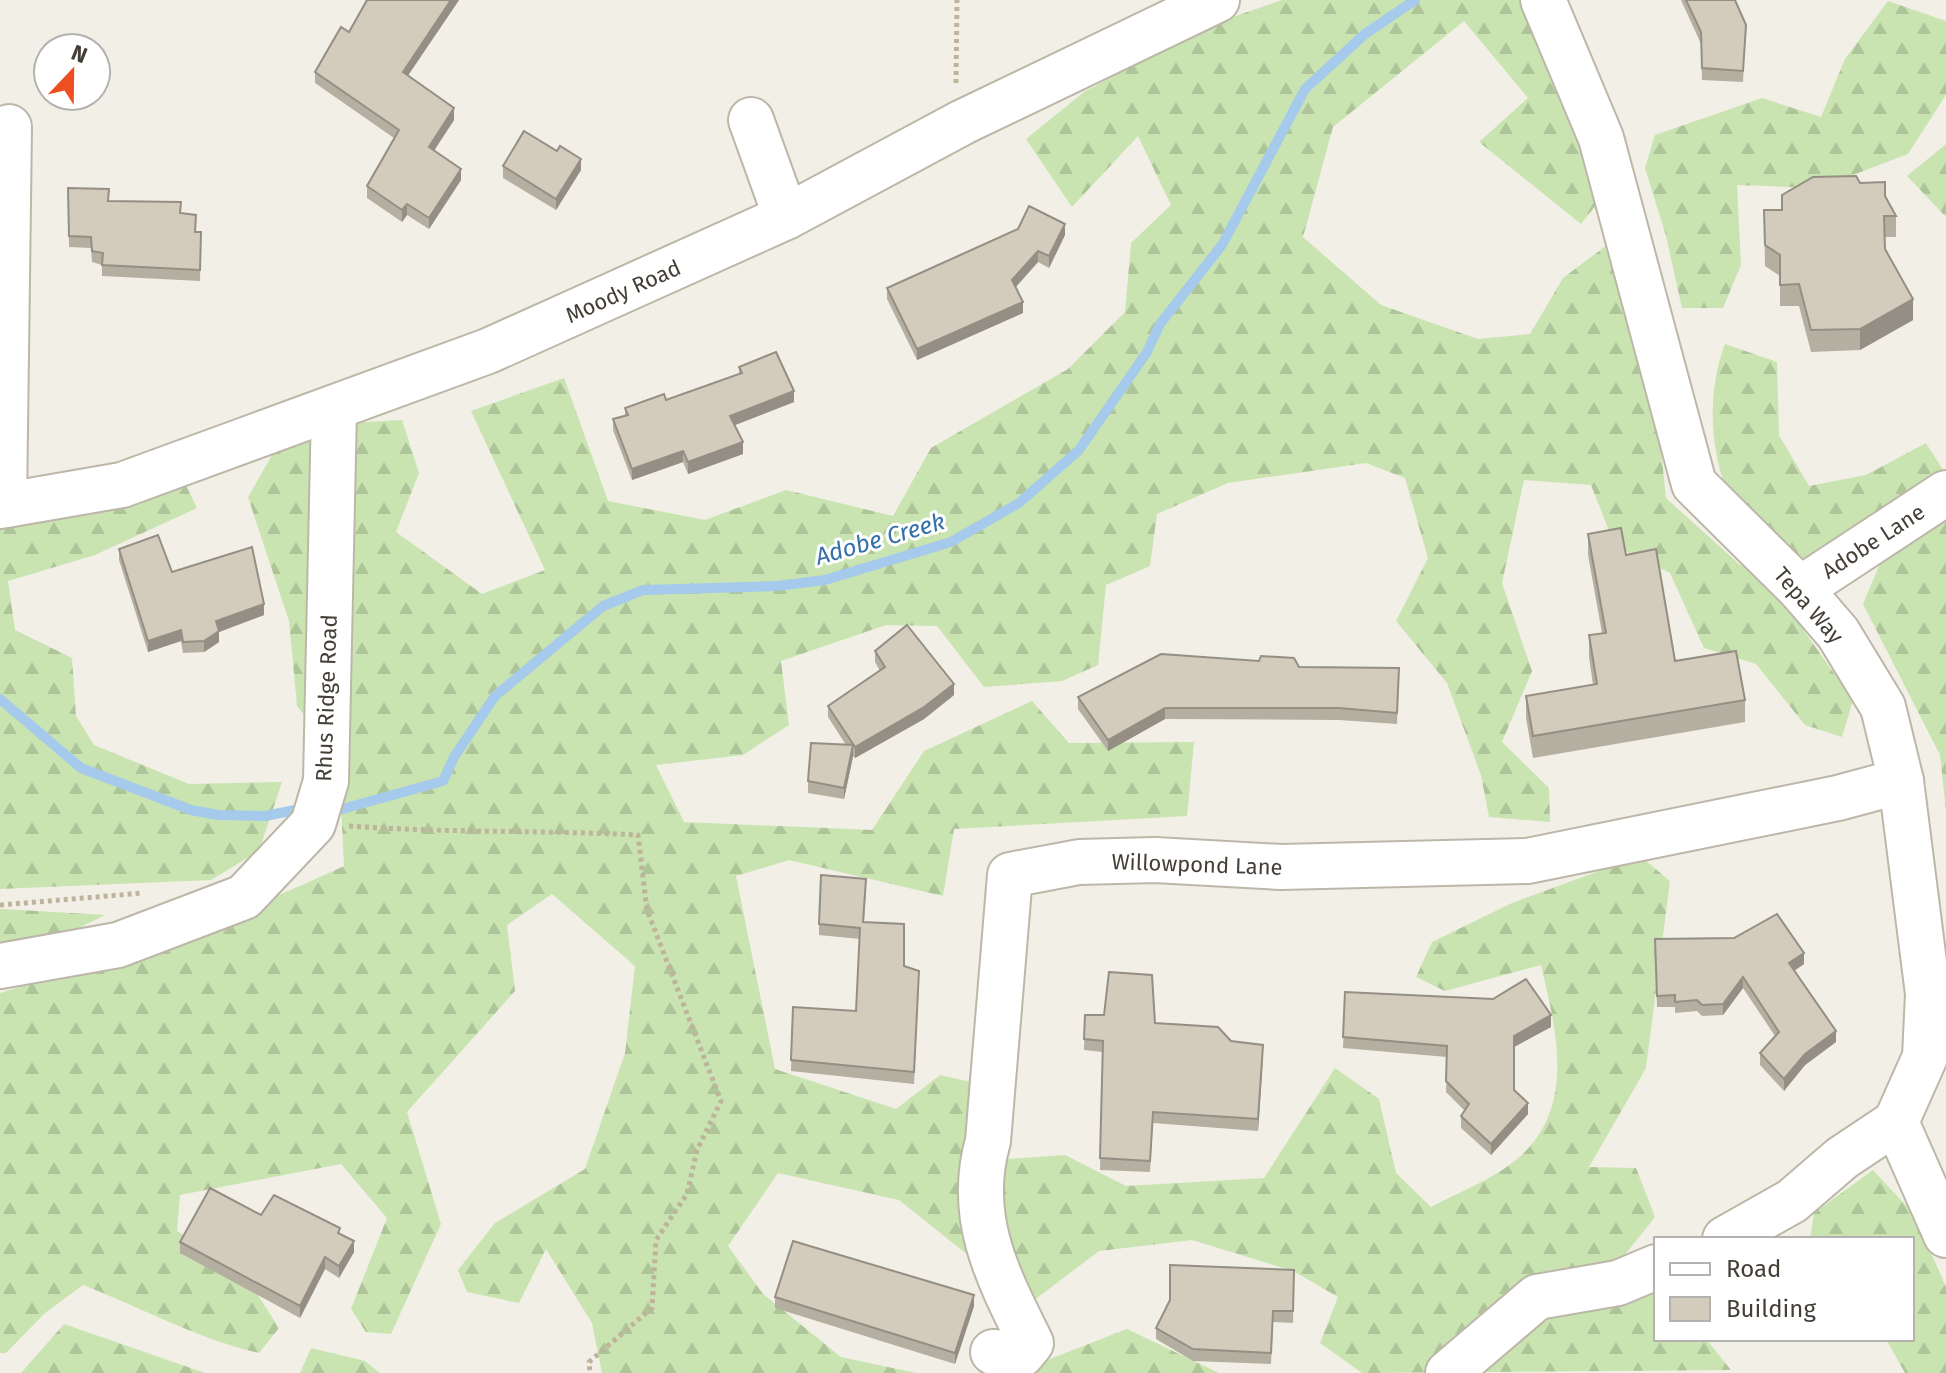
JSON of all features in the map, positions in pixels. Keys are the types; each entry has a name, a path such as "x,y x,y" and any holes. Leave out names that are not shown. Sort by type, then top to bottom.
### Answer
{"street":[{"name":"Moody Road","path":"2,505 122,485 488,351 786,217 963,122 1217,0"},
{"name":"Tepa Way","path":"1543,0 1601,138 1694,484 1800,589 1838,633 1883,707 1901,781 1937,986 1925,1057 1896,1122"},
{"path":"751,120 786,217"},
{"path":"2,505 9,127"},
{"name":"Rhus Ridge Road","path":"0,966 118,945 244,897 313,824 326,781 334,409"},
{"name":"Adobe Lane","path":"1800,589 1946,493"},
{"name":"Willowpond Lane","path":"993,1352 1022,1354 1031,1343 1001,1283 981,1222 982,1162 988,1141 1010,875 1079,862 1281,867 1528,861 1838,798 1901,781"},
{"path":"1729,1237 1792,1201 1842,1158 1896,1122 1946,1235"},
{"path":"1448,1373 1537,1297 1618,1283 1654,1268"}],"path":[{"path":"957,0 956,91 963,122"},
{"path":"313,824 430,832 546,830 638,835 647,910 721,1101 697,1150 687,1194 656,1240 652,1308 589,1362 590,1373"}],"green space":[{"path":"1282,0 1538,0 1615,181 1581,224 1479,142 1528,98 1464,21 1333,127 1303,237 1381,305 1478,339 1530,334 1563,278 1607,245 1659,431 1666,498 1740,565 1789,574 1804,631 1853,700 1842,737 1805,725 1756,664 1704,648 1670,573 1615,546 1591,485 1524,480 1502,583 1532,671 1502,742 1549,788 1550,822 1489,817 1481,775 1447,683 1396,621 1428,558 1405,478 1366,463 1228,483 1157,514 1150,566 1106,585 1098,665 1062,681 984,687 937,626 886,625 781,661 789,725 743,755 656,765 684,822 872,830 924,751 1032,701 1069,743 1194,742 1187,816 954,829 943,896 789,860 736,876 775,1069 896,1109 940,1075 980,1084 994,1160 1065,1155 1126,1186 1264,1178 1335,1068 1379,1099 1396,1173 1431,1207 1503,1169 1533,1143 1547,1121 1554,1096 1556,1044 1541,965 1445,991 1416,977 1432,942 1512,903 1640,856 1670,881 1646,1068 1589,1167 1636,1168 1655,1217 1611,1272 1654,1294 1654,1341 1708,1341 1731,1370 1362,1373 1320,1343 1338,1297 1293,1271 1192,1240 1099,1251 1029,1304 899,1200 778,1173 728,1246 763,1294 841,1357 916,1373 602,1373 592,1323 546,1249 519,1303 467,1292 458,1270 495,1223 585,1169 625,1053 635,966 552,894 507,925 515,991 407,1112 441,1224 391,1334 366,1332 351,1309 387,1218 341,1164 180,1195 177,1231 243,1272 279,1328 259,1353 192,1331 83,1285 45,1313 6,1353 0,1353 0,993 175,936 344,866 339,764 297,705 289,621 248,497 289,426 402,420 419,473 396,532 482,594 545,570 471,411 564,378 608,501 705,520 786,490 893,516 931,448 1068,369 1125,312 1131,243 1171,205 1138,136 1072,207 1026,139 1084,92 1210,25"},
{"path":"1888,1 1946,21 1946,95 1908,154 1819,188 1737,185 1741,265 1723,308 1682,308 1666,236 1645,168 1655,135 1762,98 1821,117 1845,59"},
{"path":"1946,144 1946,217 1907,176"},
{"path":"1725,344 1777,362 1779,435 1809,486 1866,475 1926,443 1943,470 1891,503 1825,557 1778,559 1738,514 1719,467 1713,404"},
{"path":"181,475 197,508 95,555 8,581 15,630 72,658 76,716 94,745 189,784 282,782 259,851 211,880 0,889 0,520"},
{"path":"1946,513 1946,810 1940,755 1863,604 1884,554"},
{"path":"0,909 3,909 105,915 0,967"},
{"path":"1873,1170 1914,1214 1946,1287 1946,1373 1905,1373 1887,1341 1914,1341 1914,1237 1810,1237 1814,1213"},
{"path":"64,1324 205,1373 21,1373"},
{"path":"1127,1329 1219,1373 995,1373 1019,1371"},
{"path":"311,1348 365,1361 380,1373 300,1373"}],"building":[{"path":"367,0 451,0 403,72 454,108 429,147 461,169 429,218 407,204 402,210 367,186 399,130 315,72 341,27 349,32"},
{"path":"1686,0 1735,0 1746,25 1743,71 1702,68 1701,32"},
{"path":"524,131 557,151 560,146 581,159 556,199 503,166"},
{"path":"1856,176 1860,183 1885,182 1885,196 1896,216 1884,216 1885,249 1913,299 1860,329 1811,330 1799,284 1780,285 1780,255 1765,245 1764,210 1782,210 1782,195 1813,177"},
{"path":"68,188 109,189 108,201 181,202 180,213 196,215 195,232 201,232 200,270 102,265 103,253 92,251 91,237 69,236"},
{"path":"1029,206 1065,224 1049,256 1038,251 1012,280 1023,302 917,349 887,288 1018,229"},
{"path":"776,352 794,391 730,416 743,442 688,462 683,451 632,469 613,419 628,415 625,408 664,394 666,400 742,373 739,367"},
{"path":"1621,528 1626,555 1656,549 1675,661 1736,651 1745,700 1533,736 1526,696 1597,684 1589,635 1606,633 1588,534"},
{"path":"158,535 172,572 252,547 264,604 216,621 219,631 204,641 183,642 181,630 148,641 119,549"},
{"path":"907,625 954,684 924,707 855,747 828,706 885,667 875,651"},
{"path":"1161,654 1259,661 1261,656 1294,658 1299,667 1399,668 1397,713 1339,708 1165,708 1108,740 1078,697"},
{"path":"811,743 853,745 844,788 808,781"},
{"path":"821,875 866,879 863,922 904,924 904,966 919,971 914,1072 791,1060 793,1007 856,1011 860,928 819,924"},
{"path":"1777,914 1804,953 1789,963 1836,1031 1805,1054 1784,1079 1760,1053 1779,1032 1743,977 1723,1004 1702,1005 1697,1000 1675,1002 1675,995 1657,996 1655,939 1734,938"},
{"path":"1109,972 1152,975 1155,1023 1218,1027 1231,1041 1263,1045 1258,1119 1153,1112 1150,1161 1100,1158 1103,1041 1084,1039 1085,1015 1104,1015"},
{"path":"1526,979 1551,1015 1514,1036 1514,1090 1528,1103 1491,1144 1461,1116 1469,1104 1446,1081 1447,1046 1343,1037 1345,992 1493,999"},
{"path":"210,1188 261,1215 274,1195 340,1228 338,1233 354,1241 339,1266 325,1257 300,1306 180,1242"},
{"path":"793,1241 974,1295 955,1353 775,1297"},
{"path":"1170,1265 1294,1270 1293,1311 1273,1311 1271,1353 1193,1349 1156,1328 1170,1300"}],"waterway":[{"name":"Adobe Creek","path":"328,813 443,781 454,757 495,696 603,606 643,590 777,586 825,580 951,542 1019,503 1079,450 1147,352 1160,324 1222,245 1305,89 1365,34 1415,0"},
{"name":"Adobe Creek","path":"0,699 81,768 191,810 218,815 265,816 305,808"}]}
